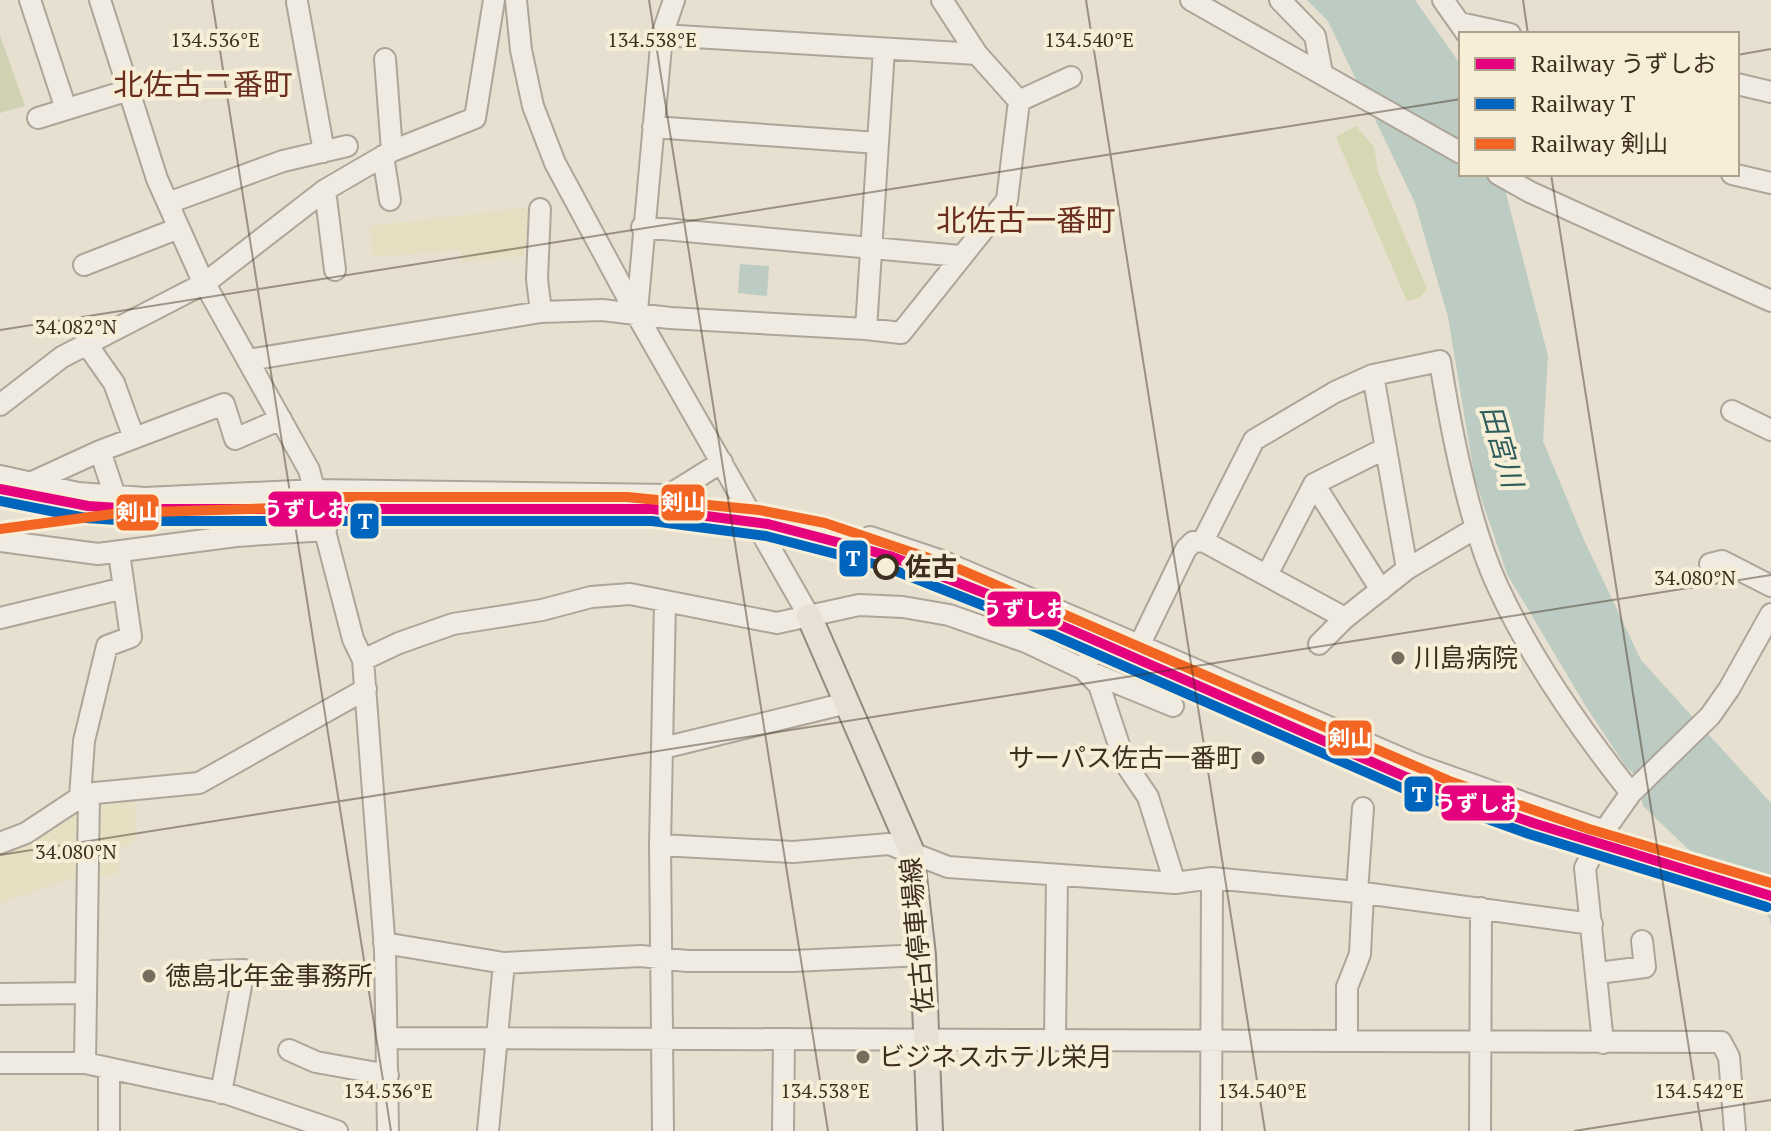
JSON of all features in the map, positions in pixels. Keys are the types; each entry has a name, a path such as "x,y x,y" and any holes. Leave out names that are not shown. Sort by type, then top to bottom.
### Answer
{"main road":[{"name":"佐古停車場線","path":"809,616 911,850 923,955 930,1131"}],"street":[{"path":"30,0 66,109"},
{"path":"100,0 179,228 205,283 317,490 353,639 363,660 384,943 388,1131"},
{"path":"0,405 62,357 205,283 325,190 387,153 475,118 494,0"},
{"path":"516,0 521,50 539,120 555,163 637,315 809,616"},
{"path":"637,315 642,227 662,35 674,0"},
{"path":"248,360 541,312 602,310 901,333 1007,200 1019,101 977,54 942,0"},
{"path":"1191,0 1459,152"},
{"path":"1280,0 1315,36 1325,75"},
{"path":"1443,0 1463,28 1494,32"},
{"path":"297,2 324,152"},
{"path":"662,35 977,54"},
{"path":"866,329 884,49"},
{"path":"385,59 390,200"},
{"path":"1019,101 1071,77"},
{"path":"1739,84 1771,92"},
{"path":"38,118 129,90"},
{"path":"653,127 878,143"},
{"path":"168,203 218,183 347,146"},
{"path":"1739,176 1771,183"},
{"path":"1516,180 1771,301"},
{"path":"325,190 335,270"},
{"path":"540,209 537,279 541,312"},
{"path":"642,227 960,256"},
{"path":"84,265 179,228"},
{"path":"88,346 114,383 134,438"},
{"path":"1203,541 1254,440 1335,392 1373,375 1440,361 1476,528 1497,587 1571,717 1632,792"},
{"path":"1373,375 1407,569"},
{"path":"28,484 100,451 224,404 235,439 281,419"},
{"path":"1732,411 1771,430"},
{"path":"1267,575 1314,484 1386,448"},
{"path":"100,451 115,496"},
{"path":"0,476 28,484 115,496 317,490 669,495 722,462"},
{"path":"1314,484 1381,590"},
{"path":"1319,644 1345,618 1407,569 1476,528"},
{"path":"0,541 98,554 236,536 326,530"},
{"path":"870,537 942,561 1417,765 1604,831"},
{"path":"1139,646 1186,549 1193,542 1203,541 1345,618"},
{"path":"85,1063 84,741 107,646 131,637 119,553"},
{"path":"1710,564 1722,561 1771,586"},
{"path":"0,618 124,588"},
{"path":"363,660 399,643 453,624 542,610 591,597 630,594 777,623 859,605 949,615 1026,642 1173,706"},
{"path":"663,1131 660,845 665,602"},
{"path":"1603,1043 1585,868 1604,831 1632,792 1693,735 1729,689 1771,614"},
{"path":"1083,669 1106,631"},
{"path":"1083,669 1099,685 1125,763 1148,797 1175,883"},
{"path":"0,843 26,833 85,795 199,783 366,689"},
{"path":"663,748 847,703"},
{"path":"1347,1041 1347,987 1360,954 1363,808"},
{"path":"660,845 793,852 881,843 911,850 948,867 1175,883 1212,878 1360,893 1592,924"},
{"path":"1055,1038 1057,875"},
{"path":"1211,1131 1212,878"},
{"path":"1480,1131 1481,908"},
{"path":"1598,973 1645,975 1642,941"},
{"path":"384,943 504,963 661,958 793,961 923,955"},
{"path":"488,1131 504,963"},
{"path":"214,971 244,970 221,1093"},
{"path":"0,994 85,993"},
{"path":"388,1038 1721,1042 1729,1057 1735,1131"},
{"path":"783,1131 784,1039"},
{"path":"289,1050 388,1075"},
{"path":"0,1063 85,1063 221,1093 337,1131"},
{"path":"109,1070 109,1131"}],"shaded area":[{"path":"530,207 524,256 463,262 461,250 373,257 370,226"},
{"path":"135,800 136,839 116,852 119,873 99,877 102,806"},
{"path":"83,808 77,877 0,903 0,849"}],"green space":[{"path":"0,35 25,106 0,113"},
{"path":"1356,126 1374,147 1378,172 1427,289 1419,298 1407,301 1336,137"}],"water":[{"name":"田宮川","path":"1307,0 1415,0 1459,62 1459,176 1502,176 1548,356 1543,441 1584,540 1641,660 1771,803 1771,924 1769,917 1709,869 1643,806 1636,776 1626,767 1585,705 1507,574 1475,480 1448,317 1415,203 1328,21"},
{"path":"740,264 769,266 767,296 738,293"}],"rail line":[{"name":"うずしお","path":"0,489 88,506 134,509 653,509 768,524 890,556 1010,603 1406,777 1533,823 1771,896"},
{"name":"剣山","path":"297,497 627,497 759,510 825,523 952,566 1452,782 1589,829 1771,883"},
{"name":"T","path":"0,501 86,518 133,521 652,521 766,536 886,567 1005,614 1402,788 1529,834 1767,907"},
{"name":"剣山","path":"0,529 120,513 276,508"}],"place":[{"name":"佐古","path":"886,567"},
{"name":"川島病院","path":"1398,658"},
{"name":"サーパス佐古一番町","path":"1258,758"},
{"name":"徳島北年金事務所","path":"149,976"},
{"name":"ビジネスホテル栄月","path":"863,1057"}],"district":[{"name":"北佐古二番町","path":"203,85"},
{"name":"北佐古一番町","path":"1026,221"}]}
